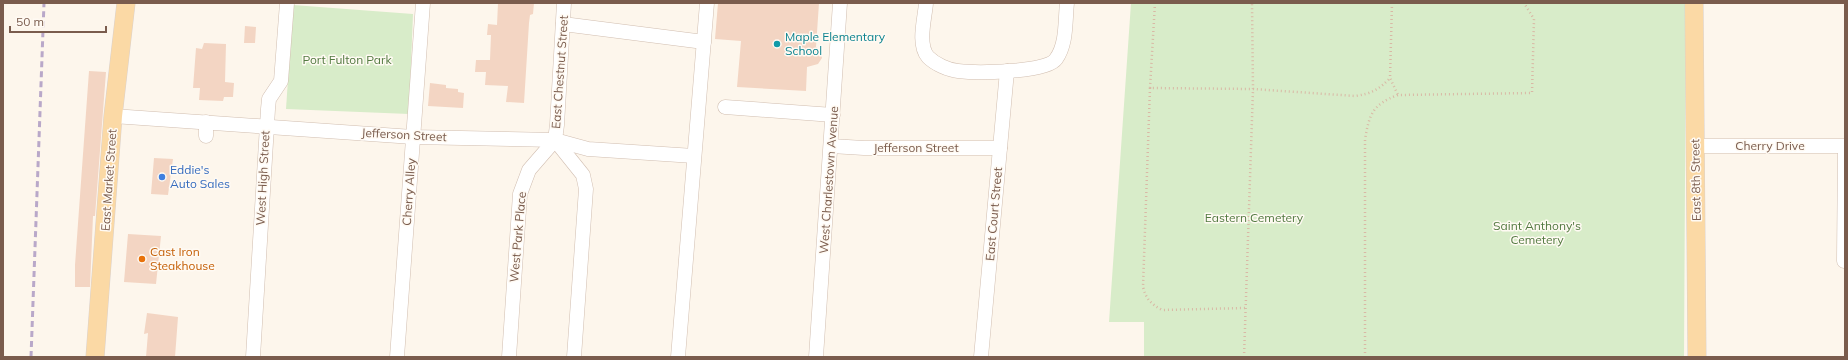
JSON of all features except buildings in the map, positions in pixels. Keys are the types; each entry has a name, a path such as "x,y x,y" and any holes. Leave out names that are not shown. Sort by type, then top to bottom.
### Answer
{"main road":[{"name":"East Market Street","path":"95,357 113,116 126,3"},
{"name":"East 8th Street","path":"1694,3 1697,357"}],"street":[{"name":"West High Street","path":"253,357 266,127 269,99 281,81 287,3"},
{"name":"Cherry Alley","path":"397,357 423,3"},
{"name":"East Chestnut Street","path":"555,140 564,3"},
{"path":"678,357 706,3"},
{"name":"West Charlestown Avenue","path":"816,357 840,3"},
{"path":"926,3 922,44 928,56 938,64 958,71 1020,71 1045,66 1055,61 1064,39 1067,3"},
{"path":"563,24 704,42"},
{"name":"East Court Street","path":"981,357 1007,71"},
{"path":"725,107 833,115"},
{"name":"Jefferson Street","path":"113,116 206,129 266,127 413,137 555,140 588,149 694,156"},
{"path":"555,140 583,175 586,188 574,357"},
{"name":"West Park Place","path":"509,357 520,194 529,170 555,140"},
{"name":"Jefferson Street","path":"831,146 864,148 1000,148"},
{"name":"Cherry Drive","path":"1696,146 1845,146"},
{"path":"1844,261 1845,146"}],"path":[{"path":"1155,3 1150,88 1143,286 1145,296 1151,304 1162,310 1246,308"},
{"path":"1244,357 1253,89 1252,3"},
{"path":"1392,3 1390,78 1398,95"},
{"path":"1365,357 1365,140 1368,119 1376,107 1387,99 1398,95 1532,93 1534,19 1524,3"},
{"path":"1150,88 1253,89 1356,96 1370,94 1382,86 1390,78"}],"green space":[{"name":"Eastern Cemetery","path":"1131,3 1686,3 1684,357 1144,357 1144,322 1109,322"},
{"name":"Port Fulton Park","path":"293,5 413,14 409,114 286,109"}],"railway":[{"path":"31,357 44,3"}],"place":[{"name":"Maple Elementary School","path":"777,44"},
{"name":"Eddie's Auto Sales","path":"162,177"},
{"name":"Cast Iron Steakhouse","path":"142,259"}],"park label":[{"name":"Saint Anthony's Cemetery","path":"1537,233"}]}
